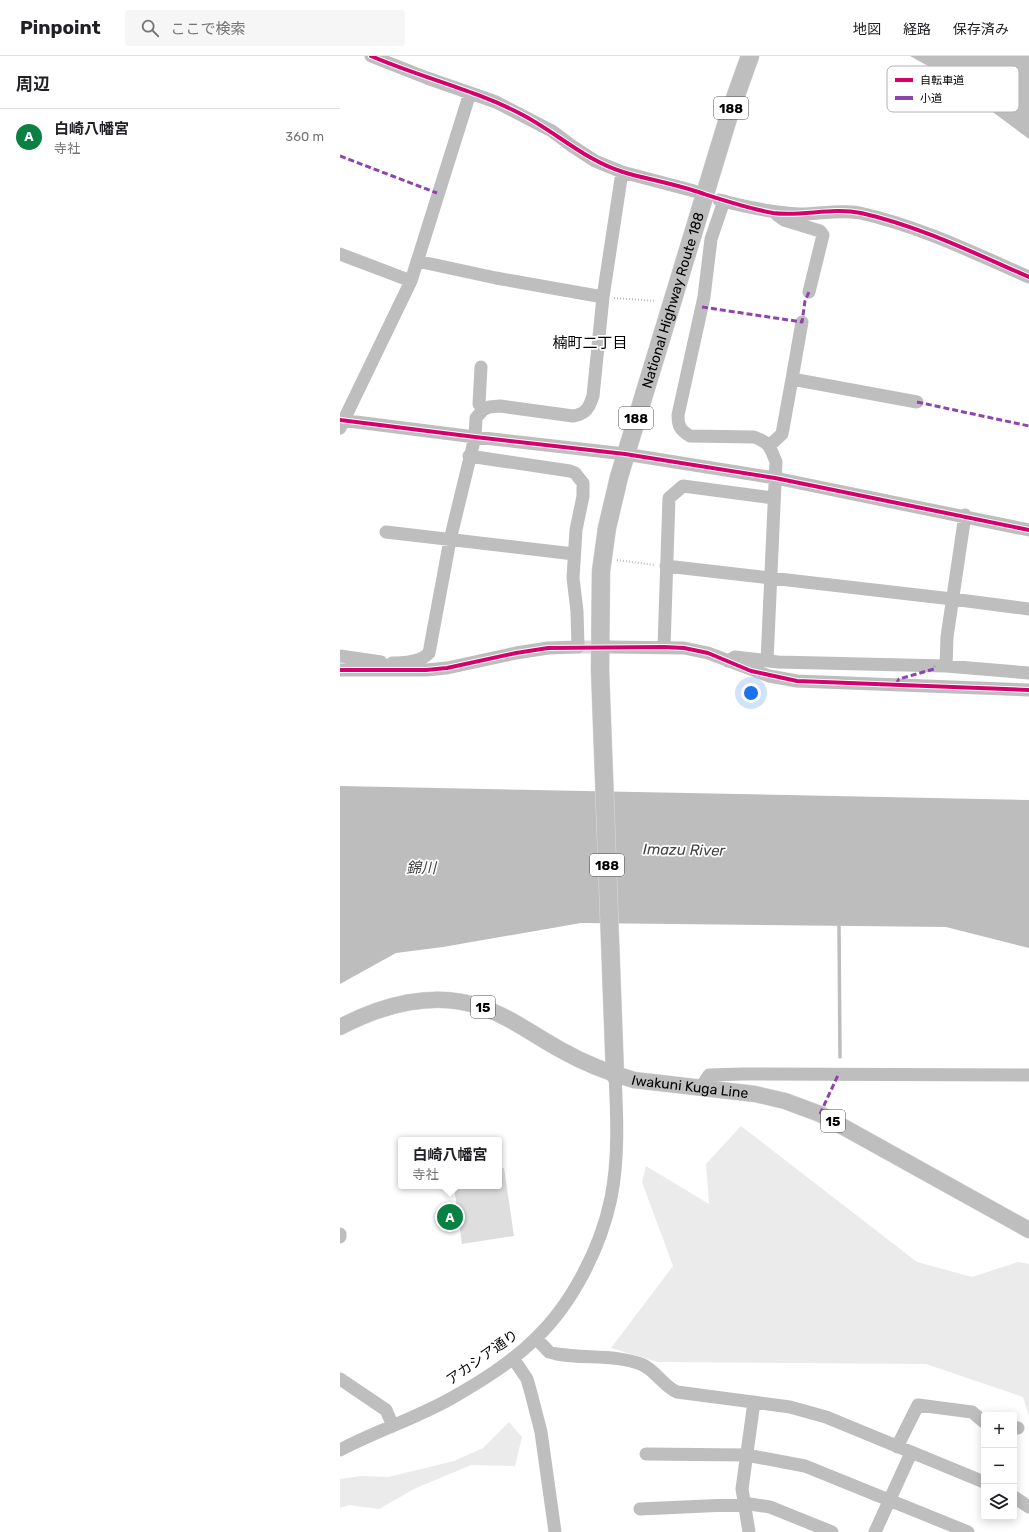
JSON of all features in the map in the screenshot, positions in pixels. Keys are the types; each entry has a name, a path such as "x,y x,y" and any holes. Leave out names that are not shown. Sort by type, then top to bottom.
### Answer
{"highway":[{"name":"National Highway Route 188","path":"615,1075 600,684 601,571 607,528 625,454 715,160 750,56"}],"main road":[{"name":"Iwakuni Kuga Line","path":"340,1027 382,1008 404,1002 455,1001 480,1006 497,1013 563,1051 615,1075 634,1080 755,1094 785,1101 820,1114 1029,1230"}],"street":[{"path":"371,56 496,102 520,113 552,131 595,161 622,172 694,191"},
{"path":"470,93 410,281 341,423 625,454 775,478 965,515 1029,530"},
{"path":"340,656 390,667 426,657 430,653 450,540 474,437 476,418 483,410 489,407 500,406 573,416 582,414 588,409 593,396 603,297 622,172"},
{"path":"767,661 773,498 776,462 770,445 754,437 690,436 682,432 678,425 678,415 704,297 711,239 722,200 774,213 802,214 840,210 860,213 908,227 1029,277"},
{"path":"774,213 784,220 820,231 823,235 809,292"},
{"path":"340,254 410,281"},
{"path":"417,261 496,278 603,297"},
{"path":"770,445 782,434 802,322"},
{"path":"481,367 479,404 483,410"},
{"path":"792,379 917,402"},
{"path":"340,670 390,667 447,668 516,653 548,648 578,647 577,611 574,587 574,554 583,483 575,473 469,456"},
{"path":"664,647 669,498 683,486 773,498"},
{"path":"946,666 952,599 965,515"},
{"path":"386,532 574,554"},
{"path":"666,566 1029,609"},
{"path":"610,647 684,648 708,653 769,676 797,681 1029,690"},
{"path":"728,661 735,657 767,661 946,666 1029,673"},
{"name":"アカシア通り","path":"340,1450 450,1398 513,1358 536,1338 550,1323 580,1279 603,1227 611,1198 616,1162 615,1075"},
{"path":"701,1087 708,1075 1029,1075"},
{"path":"536,1338 549,1352 557,1354 621,1358 644,1365 670,1389 676,1392 790,1407 826,1417 981,1481"},
{"path":"513,1358 527,1379 541,1432 555,1532"},
{"path":"340,1379 386,1410 393,1426"},
{"path":"749,1532 742,1489 754,1402"},
{"path":"897,1447 918,1405 972,1412 981,1420"},
{"path":"875,1532 911,1453"},
{"path":"646,1454 746,1456 805,1466 968,1532"},
{"path":"1017,1499 1029,1507"},
{"path":"640,1508 744,1504 770,1507 832,1532"}],"path":[{"path":"603,297 656,301"},
{"path":"614,559 666,566"}],"shaded area":[{"path":"741,1126 917,1262 972,1277 1018,1262 1029,1264 1029,1416 1023,1397 926,1364 657,1362 611,1348 673,1266 642,1182 646,1166 709,1204 706,1164"},
{"path":"509,1422 522,1437 515,1466 471,1465 414,1489 379,1509 349,1505 340,1508 340,1479 361,1476 388,1477 454,1461 483,1448"}],"water":[{"path":"910,56 1029,56 1029,139 992,112 1019,112 1019,66 928,66"},
{"name":"錦川","path":"340,786 1029,800 1029,948 946,927 581,923 443,947 396,953 340,984"}],"building":[{"path":"502,1168 504,1168 514,1236 462,1244 454,1189 502,1189"}],"waterway":[{"path":"839,926 840,1057"}],"tunnel":[{"path":"578,647 608,647"}],"marked path":[{"path":"340,156 437,193"},
{"path":"702,307 802,322 805,301 809,292"},
{"path":"917,402 1029,426"},
{"path":"896,684 899,679 934,669 935,666"},
{"path":"820,1114 839,1073"}],"cycle path":[{"path":"371,56 483,97 519,113 582,153 609,167 623,172 773,213 795,214 850,211 883,218 946,241 1029,277"},
{"path":"340,420 625,454 775,478 1029,530"},
{"path":"340,670 426,670 447,668 516,653 548,648 664,647 684,648 708,653 751,671 797,681 1029,690"}],"place":[{"name":"白崎八幡宮","path":"450,1217"}],"district":[{"name":"楠町二丁目","path":"590,343"}],"water label":[{"name":"Imazu River","path":"684,850"}]}
